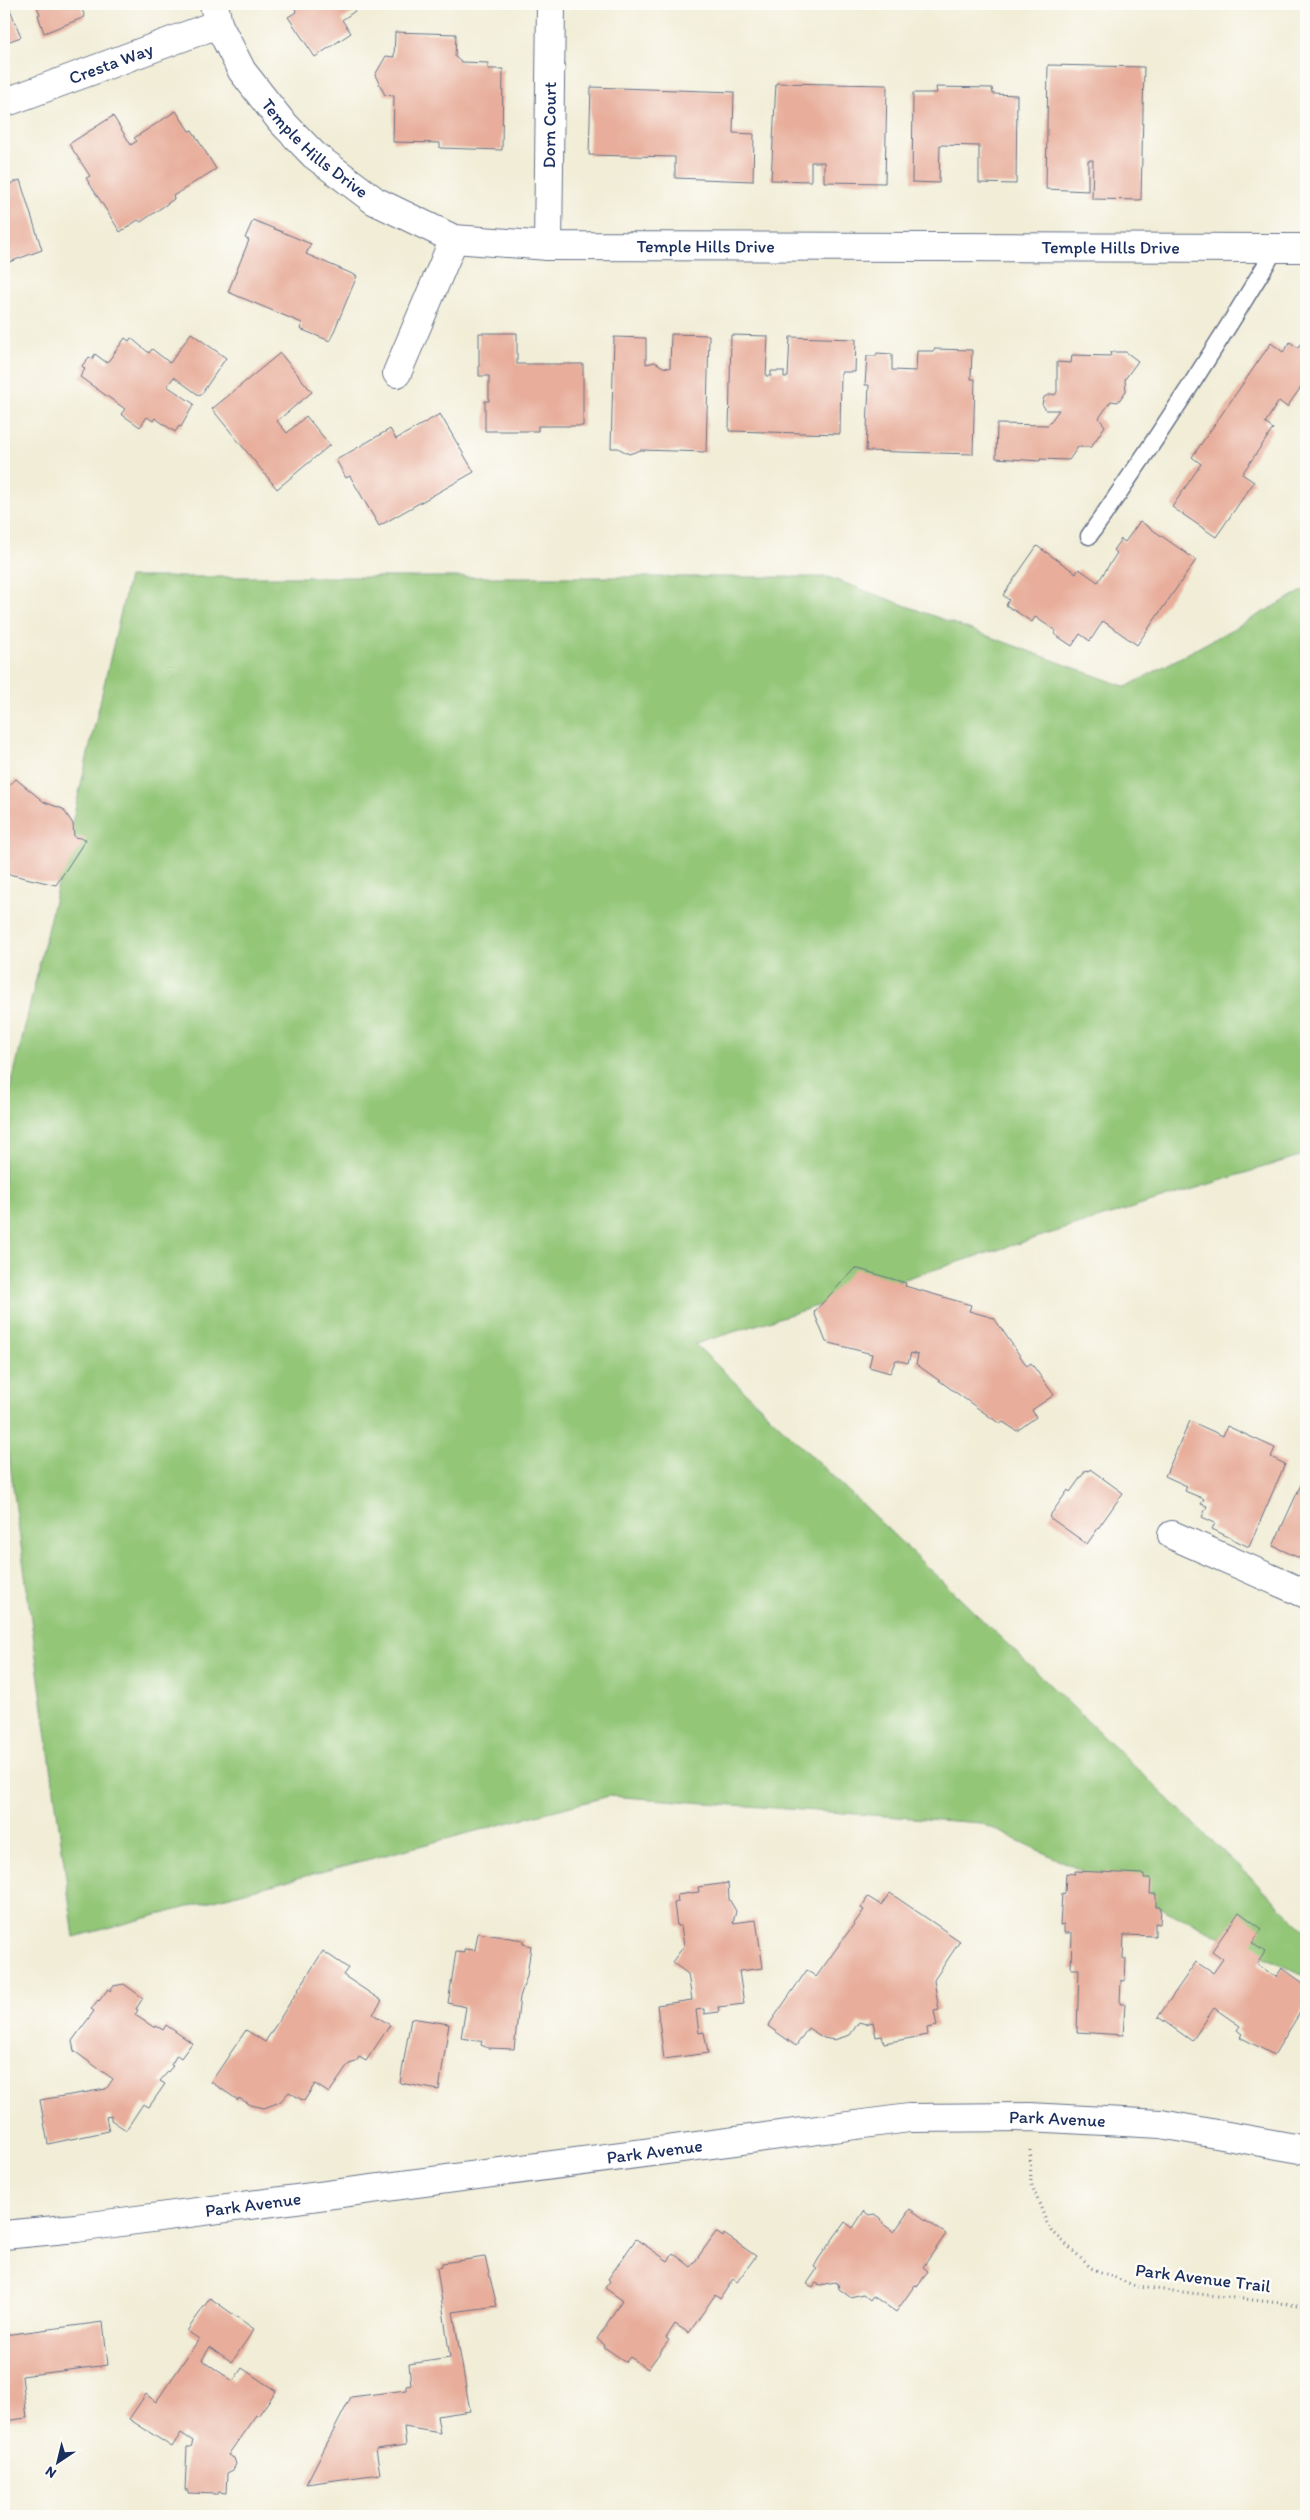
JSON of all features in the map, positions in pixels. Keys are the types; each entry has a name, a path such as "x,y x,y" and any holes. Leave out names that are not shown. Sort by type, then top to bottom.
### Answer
{"street":[{"name":"Dorn Court","path":"548,246 551,4"},
{"name":"Temple Hills Drive","path":"216,14 242,71 281,121 314,155 375,201 454,239 548,246 1306,248"},
{"name":"Cresta Way","path":"4,103 216,14"},
{"path":"397,373 454,239"},
{"path":"1172,1534 1306,1594"},
{"name":"Park Avenue","path":"4,2235 86,2227 909,2118 1030,2117 1160,2124 1306,2150"}],"lane":[{"path":"1089,536 1166,426 1218,345 1276,248"}],"path":[{"name":"Park Avenue Trail","path":"1030,2117 1031,2183 1049,2228 1091,2268 1138,2287 1306,2306"}],"green space":[{"path":"129,577 828,577 1126,687 1306,589 1306,1154 695,1344 1306,1931 1306,1977 981,1823 609,1796 74,1937 4,1420 4,1117"}],"building":[{"path":"4,4 8,4 21,37 4,43"},
{"path":"36,4 80,4 85,17 44,33"},
{"path":"294,4 354,4 355,11 342,20 351,33 315,57 288,17 296,12"},
{"path":"395,32 456,34 455,57 461,62 488,63 488,69 503,69 502,150 440,148 440,143 393,142 394,96 385,95 375,75 386,56 394,57"},
{"path":"1048,65 1144,67 1141,200 1092,199 1093,160 1088,160 1088,191 1046,189"},
{"path":"776,83 887,85 885,183 824,182 824,162 811,162 811,181 771,180"},
{"path":"591,87 734,92 733,133 754,134 753,181 675,178 675,157 589,155"},
{"path":"936,87 992,88 993,94 1017,95 1016,184 979,183 979,146 940,145 939,183 912,182 913,93 937,93"},
{"path":"176,111 189,131 192,130 216,169 173,196 174,199 141,222 138,220 120,232 86,178 90,176 69,144 113,116 131,145 137,141 134,138"},
{"path":"20,180 42,250 4,264 4,186"},
{"path":"253,220 311,244 306,254 357,276 330,341 300,329 302,323 228,292 249,240 245,238"},
{"path":"191,333 226,358 200,396 174,377 167,386 194,404 181,427 179,426 175,432 155,418 153,421 147,417 140,427 121,414 125,409 80,377 85,369 82,366 89,357 92,359 95,354 107,363 125,338 129,341 131,338 149,353 152,349 170,363"},
{"path":"479,333 517,333 517,364 583,364 583,426 538,426 538,431 485,431 485,401 489,401 489,376 479,376"},
{"path":"671,334 709,335 706,452 641,450 629,454 618,448 611,448 614,337 646,338 646,364 655,362 663,367 670,368"},
{"path":"731,335 768,336 766,376 771,376 771,371 784,371 784,377 788,377 790,337 856,339 855,372 841,372 840,434 729,431"},
{"path":"1290,342 1298,348 1300,344 1306,348 1306,380 1287,407 1279,401 1265,423 1273,429 1242,474 1254,482 1216,537 1172,507 1201,464 1192,457 1271,343 1283,352"},
{"path":"934,349 972,350 971,379 975,379 973,454 866,451 869,385 865,385 867,356 876,356 877,353 892,354 892,370 916,371 917,351 934,351"},
{"path":"1111,352 1126,352 1138,361 1125,379 1126,391 1118,402 1111,401 1099,418 1105,426 1091,447 1078,447 1069,460 1040,459 1040,461 996,458 997,424 1048,425 1059,410 1046,410 1042,404 1044,397 1051,394 1055,395 1057,392 1057,362 1071,363 1072,355 1110,356"},
{"path":"280,353 312,392 277,421 287,433 306,416 330,445 277,489 212,409"},
{"path":"440,414 474,472 379,526 350,476 346,478 336,460 390,429 396,439"},
{"path":"1140,521 1196,560 1137,645 1103,621 1090,641 1080,634 1072,646 1054,634 1056,631 1035,617 1032,622 1006,605 1009,600 1003,595 1037,546 1076,573 1079,569 1098,582 1117,553 1113,550 1121,539 1125,542"},
{"path":"16,779 44,802 63,809 73,824 74,837 86,839 56,885 4,873 4,783 7,787"},
{"path":"855,1268 906,1283 905,1286 971,1305 969,1311 994,1318 1027,1366 1031,1363 1054,1395 1032,1410 1036,1417 1017,1431 1003,1422 1000,1424 916,1364 918,1355 911,1353 908,1363 896,1360 890,1373 869,1367 872,1354 826,1342 814,1312"},
{"path":"1190,1421 1223,1436 1227,1426 1275,1448 1271,1457 1285,1464 1249,1547 1212,1529 1215,1523 1202,1517 1207,1506 1201,1504 1204,1499 1185,1491 1187,1486 1165,1476"},
{"path":"1090,1469 1123,1493 1087,1544 1049,1517 1068,1490 1070,1492 1086,1470 1089,1471"},
{"path":"1303,1480 1306,1481 1306,1561 1273,1546"},
{"path":"1075,1871 1144,1874 1144,1878 1151,1878 1150,1894 1156,1894 1156,1907 1161,1907 1160,1924 1155,1923 1155,1936 1124,1935 1123,1959 1126,1959 1125,1981 1121,1980 1120,2004 1125,2004 1123,2035 1077,2032 1079,1969 1071,1969 1072,1933 1064,1933 1064,1924 1060,1925 1062,1893 1065,1894 1066,1873 1075,1874"},
{"path":"728,1883 729,1899 736,1911 733,1923 756,1920 763,1968 739,1971 744,2004 718,2007 719,2012 704,2014 704,2009 696,2010 699,2033 704,2032 708,2053 664,2059 657,2005 692,2000 688,1974 672,1962 684,1946 681,1926 677,1926 674,1903 678,1902 677,1895 699,1892 698,1887"},
{"path":"890,1893 960,1941 934,1980 939,2010 934,2011 937,2026 927,2028 928,2035 884,2043 882,2036 876,2037 873,2022 866,2024 859,2022 850,2035 834,2040 824,2038 808,2028 796,2046 768,2026 807,1970 816,1977 864,1910 861,1908 868,1897 881,1905"},
{"path":"1239,1912 1262,1929 1252,1943 1265,1952 1257,1964 1276,1977 1282,1968 1306,1985 1306,2003 1274,2055 1240,2037 1242,2034 1237,2030 1240,2026 1214,2008 1192,2041 1158,2017 1196,1962 1213,1973 1223,1959 1212,1951"},
{"path":"478,1933 523,1940 523,1944 531,1946 527,1976 520,1997 514,2049 488,2048 481,2045 482,2041 461,2038 466,2007 448,2003 456,1952 464,1953 464,1949 475,1950"},
{"path":"323,1951 348,1968 343,1975 382,2001 373,2014 390,2025 366,2061 359,2057 356,2062 349,2064 329,2093 315,2084 304,2101 289,2092 280,2102 264,2108 251,2105 239,2098 238,2100 211,2082 246,2030 265,2042"},
{"path":"124,1984 143,1998 136,2009 138,2010 135,2015 155,2028 156,2026 163,2030 166,2025 192,2043 181,2058 177,2055 171,2065 173,2066 160,2081 165,2084 149,2107 143,2104 126,2130 111,2120 111,2116 106,2117 109,2131 48,2144 40,2100 106,2089 113,2079 74,2051 72,2041 94,2011 91,2009 108,1989 110,1991 113,1986"},
{"path":"411,2018 449,2024 439,2090 400,2083"},
{"path":"910,2209 946,2234 923,2267 928,2271 918,2286 915,2285 896,2312 873,2296 870,2300 863,2294 850,2297 839,2289 838,2284 835,2282 820,2285 816,2283 813,2287 807,2284 817,2269 814,2267 819,2258 845,2222 853,2228 864,2211 869,2215 875,2214 881,2218 883,2224 894,2232"},
{"path":"716,2232 723,2237 724,2234 756,2256 737,2282 733,2279 720,2299 715,2295 689,2333 675,2324 666,2338 669,2340 648,2369 630,2357 626,2362 604,2347 605,2345 597,2339 622,2300 605,2288 610,2281 608,2279 636,2239 668,2261 673,2253 691,2267"},
{"path":"485,2257 497,2306 453,2312 470,2411 437,2416 440,2433 404,2427 406,2445 376,2449 380,2474 306,2484 351,2397 406,2390 406,2386 411,2385 409,2364 450,2358 437,2268 442,2267 442,2263"},
{"path":"210,2298 254,2329 232,2362 210,2347 202,2360 233,2381 242,2368 276,2391 258,2416 256,2415 228,2455 234,2458 236,2464 233,2470 227,2473 226,2493 188,2493 188,2490 185,2490 187,2447 191,2447 193,2441 181,2433 172,2447 129,2419 146,2394 156,2402 199,2339 187,2331"},
{"path":"103,2322 108,2365 22,2376 27,2418 4,2421 4,2335"}]}
